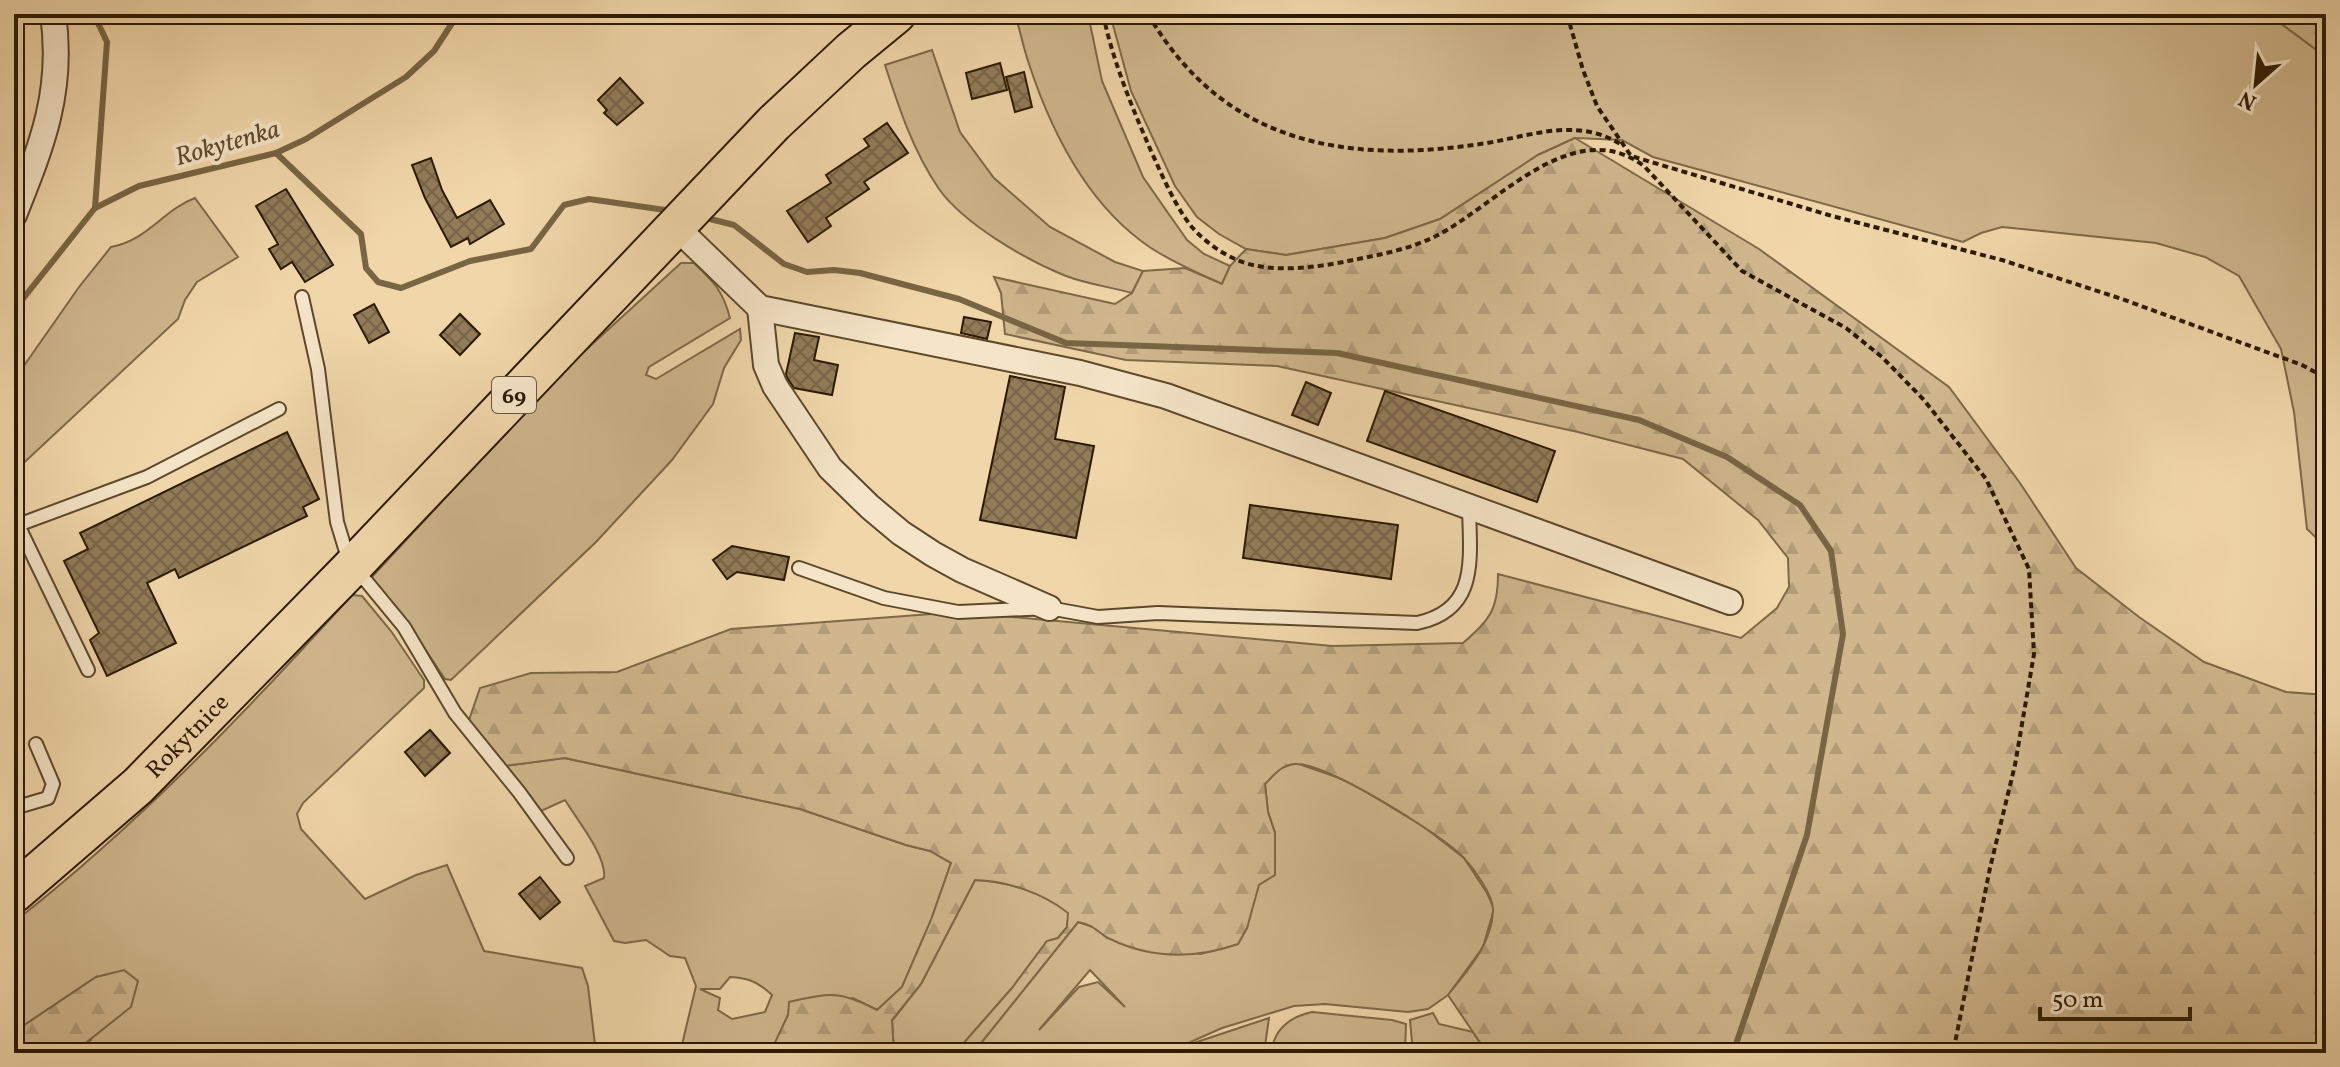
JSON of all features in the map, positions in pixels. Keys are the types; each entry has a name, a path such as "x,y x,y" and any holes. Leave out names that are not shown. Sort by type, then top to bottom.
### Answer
{"main road":[{"name":"69","path":"351,568 785,113 896,14"},
{"name":"Rokytnice","path":"14,893 138,786 351,568"}],"street":[{"path":"14,215 42,146 56,86 53,14"},
{"path":"684,218 760,308 766,365 775,386 830,468 901,533 933,554 1049,608"},
{"path":"760,308 1080,373 1151,392 1730,602"}],"lane":[{"path":"302,297 318,369 337,522 351,568 367,582 404,627 455,713 567,858"},
{"path":"88,670 16,524 147,477 279,409"},
{"path":"799,568 884,598 958,612 1049,608 1098,617 1158,613 1417,623 1435,619 1451,610 1460,599 1466,584 1470,555 1469,507"},
{"path":"14,808 48,798 53,784 36,744"}],"path":[{"path":"1103,14 1123,84 1176,204 1193,228 1213,246 1235,259 1270,267 1331,264 1391,252 1433,238 1538,168 1577,150 1615,150 1832,216 2002,260 2122,299 2302,365 2326,378"},
{"path":"1148,14 1185,68 1204,86 1250,118 1307,142 1340,147 1434,149 1569,129 1605,134 1624,146"},
{"path":"1567,14 1597,106 1631,156 1644,166 1742,271 1846,328 1882,357 1924,400 1986,479 2029,569 2034,654 2015,765 1990,868 1953,1053"}],"green space":[{"path":"1015,14 1088,14 1102,81 1143,177 1187,240 1204,254 1230,266 1222,284 1151,248 1108,211 1090,189 1048,114"},
{"path":"1110,14 2268,14 2326,57 2326,547 2307,529 2294,412 2281,349 2239,276 2205,257 2156,243 2002,227 1963,242 1653,157 1622,140 1575,138 1538,155 1440,219 1385,238 1286,255 1246,249 1197,217 1175,186 1131,91"},
{"path":"2268,14 2326,14 2326,57"},
{"path":"932,50 960,132 994,178 1050,227 1115,262 1143,271 1132,293 1074,279 1033,261 980,228 939,189 914,144 885,65"},
{"path":"1575,138 1759,249 1949,387 2020,483 2076,568 2139,617 2204,662 2286,692 2326,695 2326,1053 1482,1053 1483,1047 1448,995 1477,956 1492,923 1492,905 1483,883 1464,858 1409,817 1331,774 1295,764 1282,768 1265,784 1268,812 1275,833 1275,875 1259,885 1247,928 1238,944 1190,954 1158,953 1126,946 1078,922 973,1053 955,1053 1012,988 1047,941 1058,938 1067,927 1068,913 1048,900 1012,886 975,880 921,984 892,1020 894,1053 756,1053 772,1049 788,1015 789,1002 834,995 853,999 877,1010 902,987 951,863 930,851 800,809 565,758 505,766 469,720 480,688 531,673 617,672 731,629 958,612 1332,646 1463,643 1490,614 1496,597 1498,574 1741,638 1777,608 1789,587 1788,558 1758,520 1683,459 1578,432 1277,366 1126,360 1005,334 1001,293 994,277 1115,304 1132,293 1143,271 1185,268 1222,284 1230,266 1246,249 1286,255 1385,238 1440,219 1538,155"},
{"path":"195,198 238,257 197,282 185,300 178,319 14,472 14,380 111,247 135,238"},
{"path":"681,263 694,263 712,282 721,294 730,318 649,367 646,375 656,379 740,329 741,340 724,368 713,404 672,460 596,542 451,680 445,679 405,619 371,578 564,370"},
{"path":"352,595 362,596 391,631 424,680 424,688 303,803 297,814 301,829 365,899 416,875 447,865 484,951 582,968 588,986 596,1053 306,1053 303,1050 298,1053 73,1053 91,1040 96,977 14,1032 14,922 104,846 190,766"},
{"path":"564,758 800,809 930,851 951,863 902,987 877,1010 853,998 788,1015 772,1050 756,1053 680,1053 696,986 685,958 670,956 646,940 614,941 585,886 604,878 601,859 590,838 565,800 541,811 505,766","holes":["730,977 753,982 772,995 765,1012 732,1019 718,1010 720,998 700,989 720,989"]},
{"path":"1296,763 1348,781 1424,827 1464,858 1494,909 1483,947 1448,995 1428,1009 1408,1012 1325,1004 1294,1006 1222,1028 1175,1049 1163,1046 1164,1053 973,1053 1078,922 1096,928 1107,938 1201,954 1238,944 1247,928 1275,833 1268,812 1265,784 1280,768","holes":["1090,970 1125,1007 1098,982 1079,987 1039,1030"]},
{"path":"975,880 1037,894 1069,913 1067,927 1058,938 1047,941 1012,988 955,1053 894,1053 892,1021 921,984"},
{"path":"124,970 138,981 131,1007 73,1053 14,1053 14,1032 96,977"},
{"path":"1312,1012 1406,1024 1405,1053 1271,1053 1275,1037 1284,1025"},
{"path":"1433,1013 1439,1024 1473,1032 1483,1047 1482,1053 1413,1053 1410,1020"},
{"path":"1269,1018 1264,1053 1180,1053 1191,1044"}],"building":[{"path":"1000,63 1007,90 972,99 966,73"},
{"path":"1024,72 1032,107 1015,112 1006,77"},
{"path":"620,78 643,103 617,125 604,113 607,110 598,100"},
{"path":"887,123 908,153 864,182 869,189 826,218 831,226 808,242 787,211 831,183 826,175 869,146 864,139"},
{"path":"431,158 442,190 457,218 490,200 504,224 470,244 468,238 451,247 425,198 412,165"},
{"path":"286,189 333,265 305,282 292,262 281,269 269,249 278,244 256,206"},
{"path":"374,304 389,332 369,343 354,315"},
{"path":"460,314 480,334 460,355 440,335"},
{"path":"964,317 991,322 987,339 961,333"},
{"path":"795,333 819,337 814,360 838,365 832,395 794,388 788,379 786,374"},
{"path":"1010,376 1065,387 1055,439 1094,446 1076,538 980,520"},
{"path":"1306,382 1331,393 1318,425 1292,415"},
{"path":"1385,391 1555,451 1537,502 1367,441"},
{"path":"287,432 319,499 303,507 307,516 179,578 175,569 147,583 176,643 107,676 90,640 99,633 64,561 88,549 80,533"},
{"path":"1250,505 1398,525 1391,579 1243,558"},
{"path":"732,546 789,557 784,580 737,572 727,579 713,560"},
{"path":"430,730 450,753 425,776 405,752"},
{"path":"540,877 560,902 540,919 519,894"}],"waterway":[{"path":"87,14 97,21 107,42 95,208"},
{"name":"Rokytenka","path":"14,310 95,208 139,186 276,153 306,139 406,77 434,51 458,14"},
{"path":"276,153 361,234 366,268 378,282 401,288 470,261 531,249 564,205 589,199 672,211"},
{"path":"702,217 734,225 784,264 807,272 834,270 860,273 959,299 1066,343 1337,353 1639,420 1727,457 1800,505 1831,551 1843,634 1807,835 1733,1053"}]}
